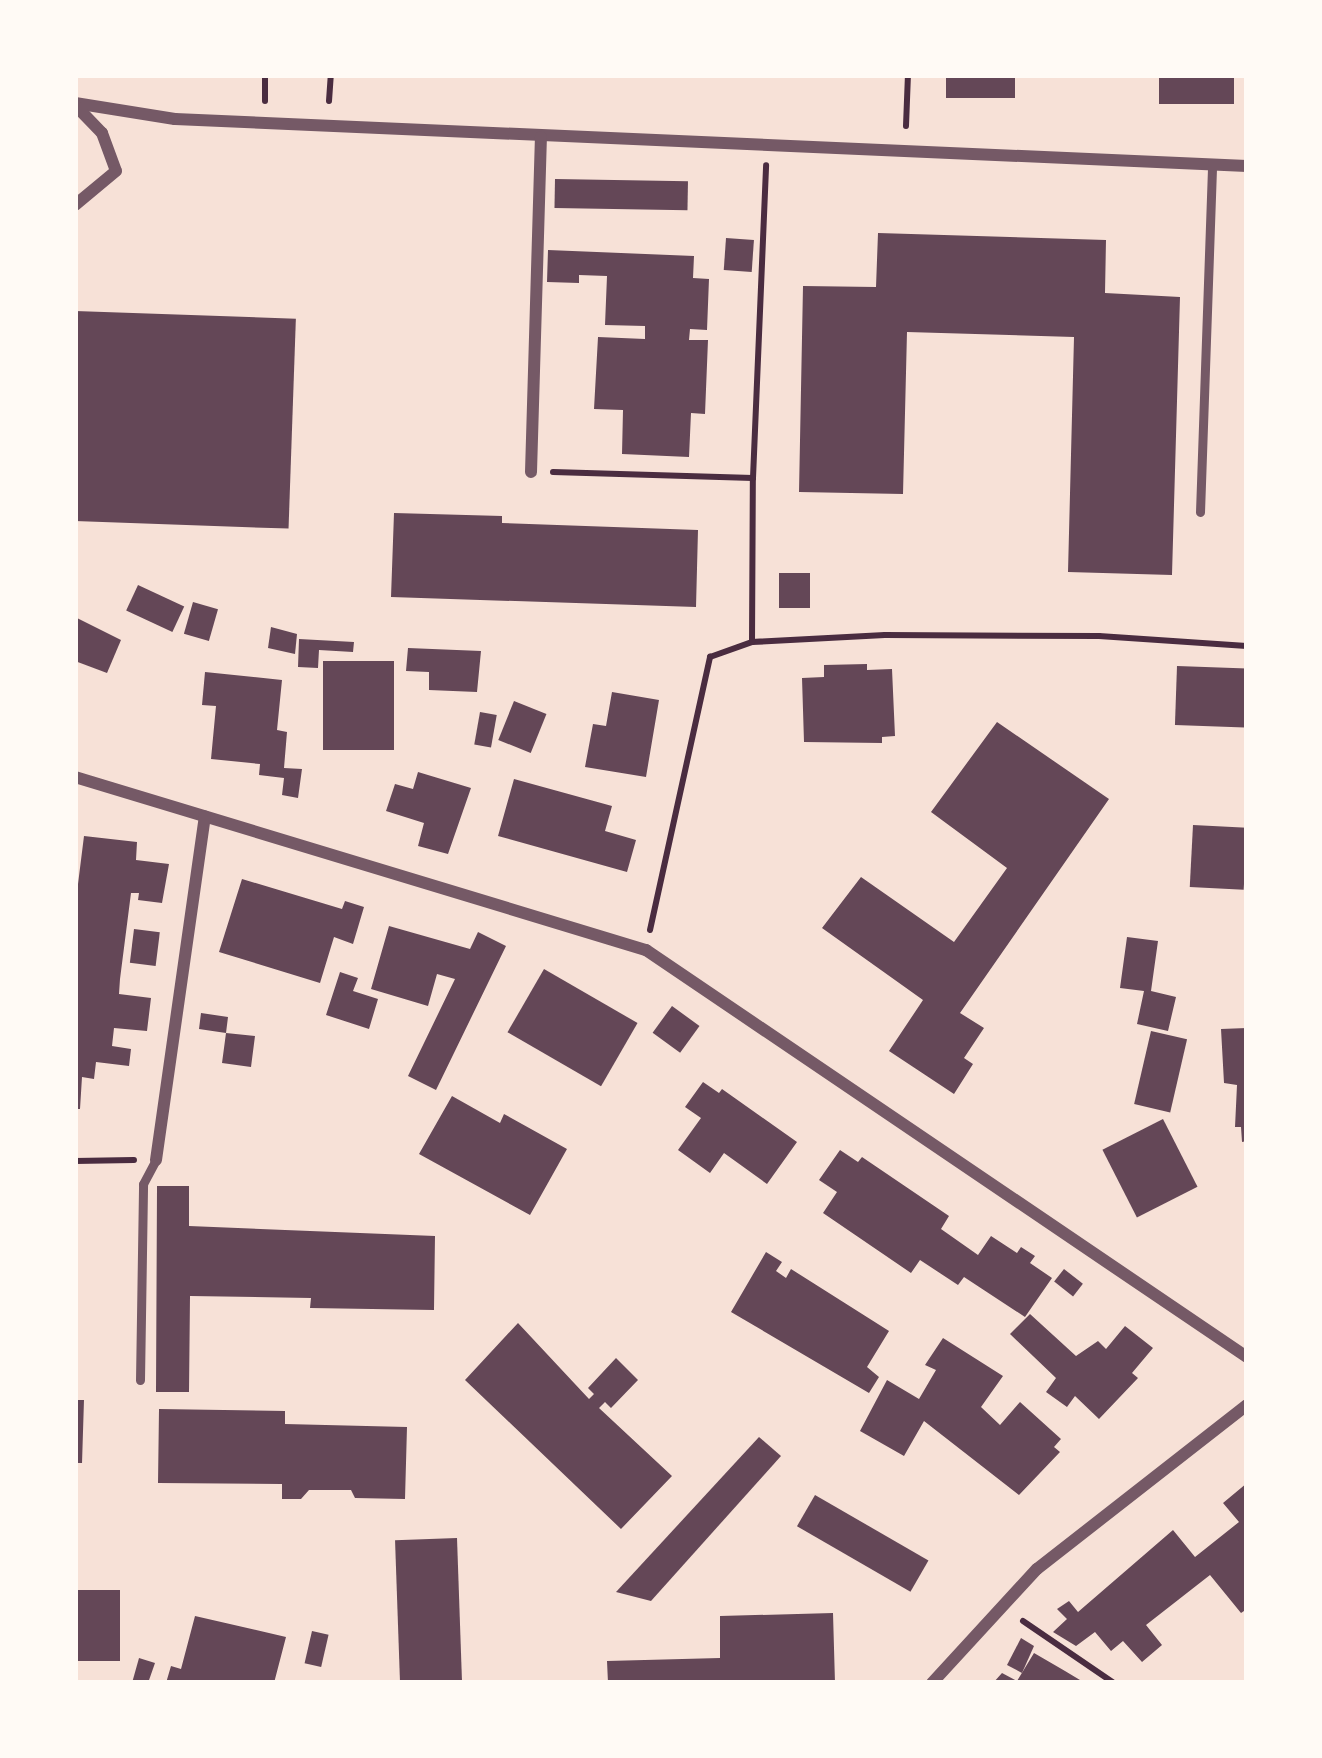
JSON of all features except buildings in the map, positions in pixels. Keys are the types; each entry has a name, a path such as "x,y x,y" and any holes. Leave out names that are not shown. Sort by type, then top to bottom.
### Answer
{"street":[{"path":"75,104 175,119 766,149 1247,166"},
{"path":"75,104 103,133 116,171 75,205"},
{"path":"531,472 541,136"},
{"path":"75,777 646,950 1247,1357"},
{"path":"156,1160 205,817"},
{"path":"932,1683 1036,1569 1247,1405"}],"lane":[{"path":"1200,512 1212,166"},
{"path":"140,1380 143,1184 156,1160"}],"path":[{"path":"905,154 908,75"},
{"path":"752,642 753,478 766,149"},
{"path":"531,472 753,478"},
{"path":"646,950 710,657 752,642 885,635 1075,636 1247,646"},
{"path":"75,1161 156,1160"},
{"path":"1003,1606 1056,1648 1114,1683"}]}
